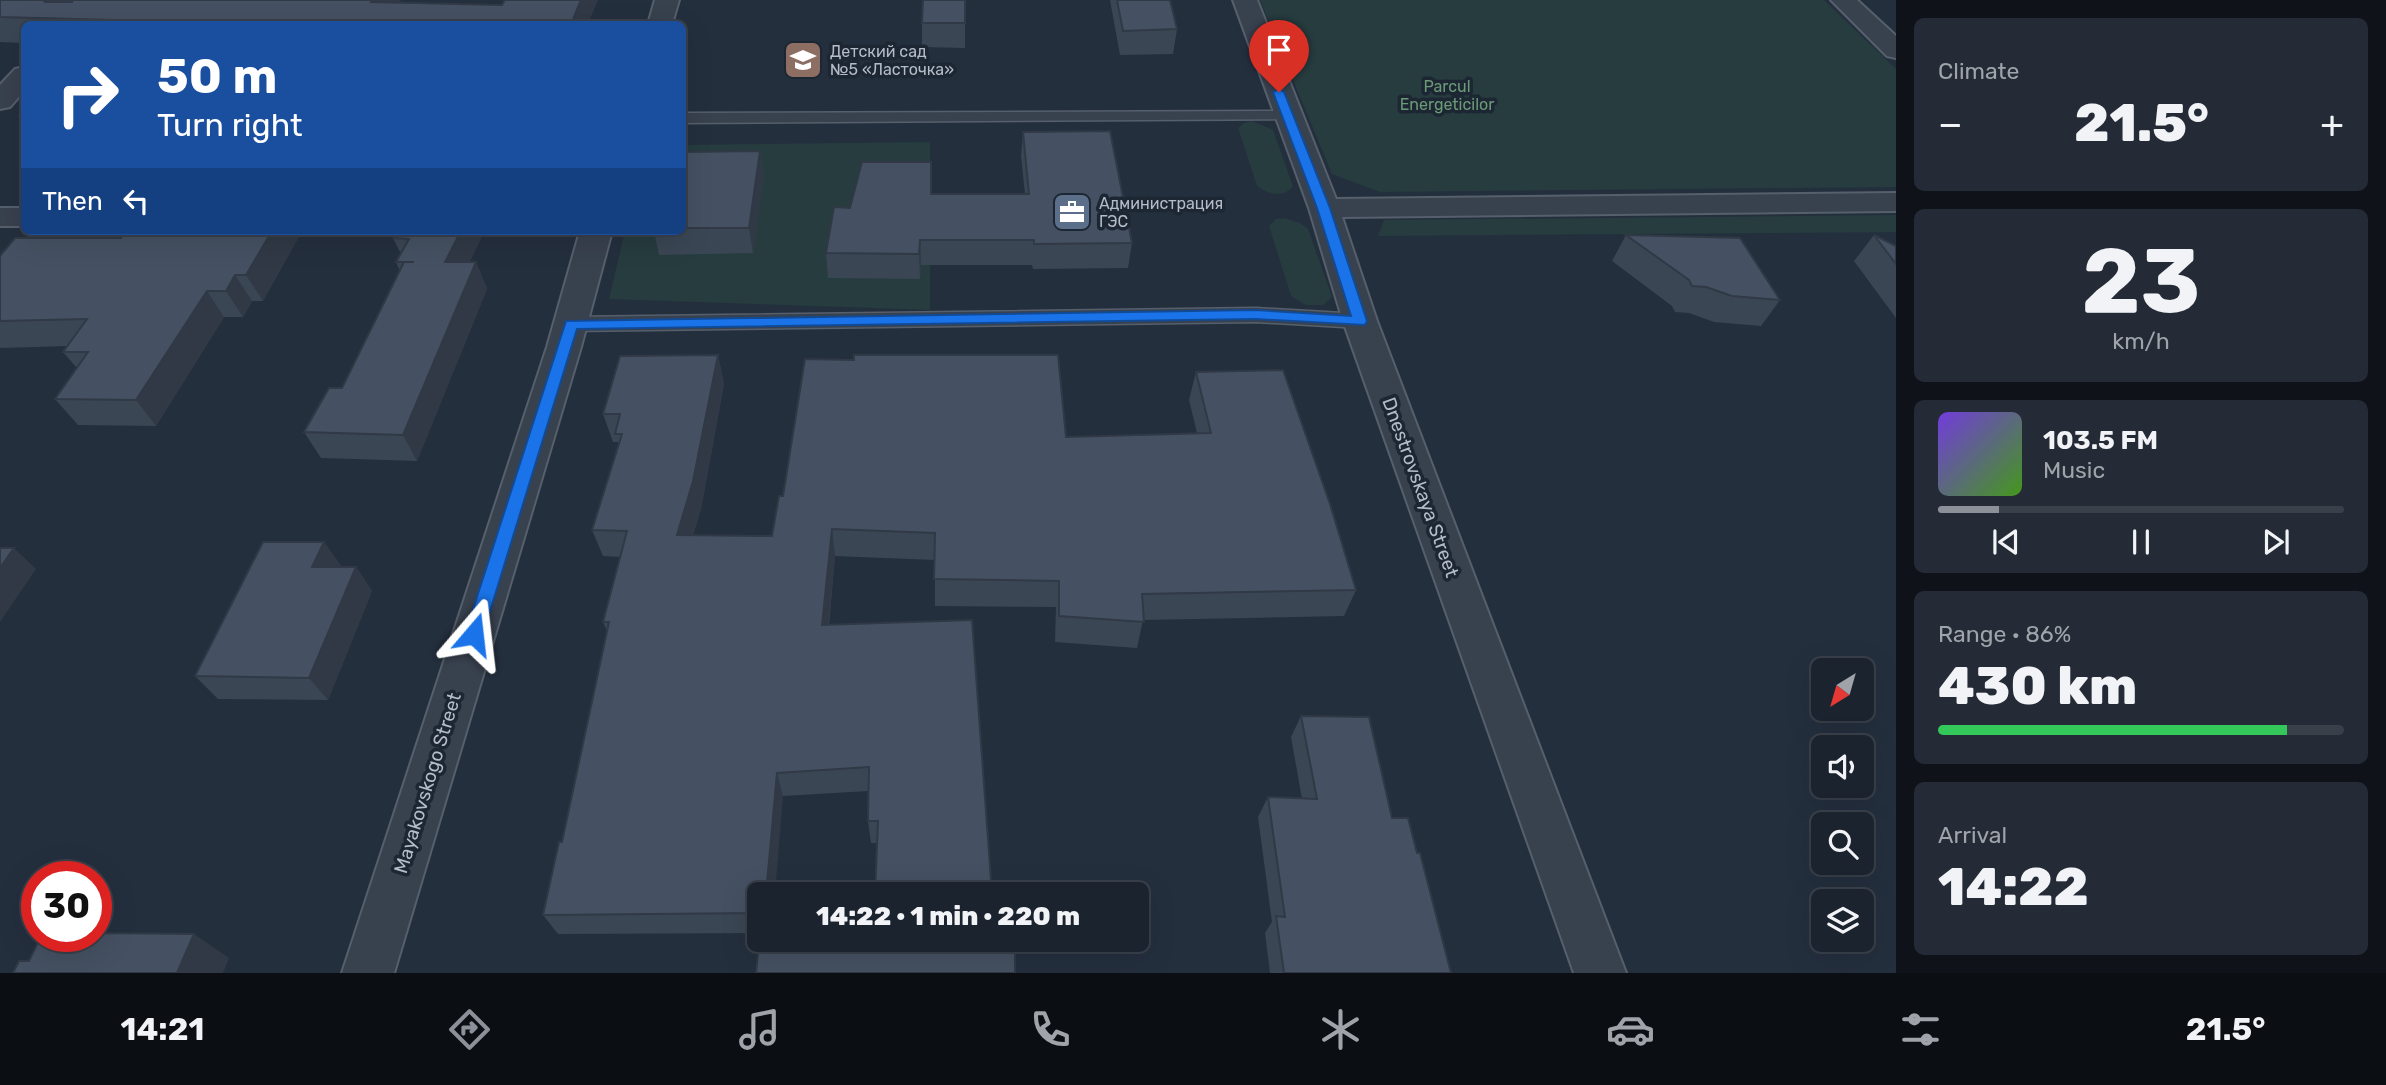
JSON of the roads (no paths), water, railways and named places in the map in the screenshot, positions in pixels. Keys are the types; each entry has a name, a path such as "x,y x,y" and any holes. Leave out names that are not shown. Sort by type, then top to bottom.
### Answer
{"street":[{"path":"661,21 667,0"},
{"name":"Dnestrovskaya Street","path":"1245,0 1324,208 1360,321 1600,973"},
{"path":"1843,0 1896,50"},
{"path":"0,101 21,78"},
{"path":"1324,208 1896,202"},
{"path":"0,217 21,217"},
{"name":"Mayakovskogo Street","path":"368,973 571,324 595,235"}],"lane":[{"path":"686,118 1287,116"},
{"path":"571,324 1256,315 1360,321"}],"place":[{"name":"Детский сад №5 «Ласточка»","path":"803,60"},
{"name":"Администрация ГЭС","path":"1072,212"}],"park label":[{"name":"Parcul Energeticilor","path":"1447,95"}]}
